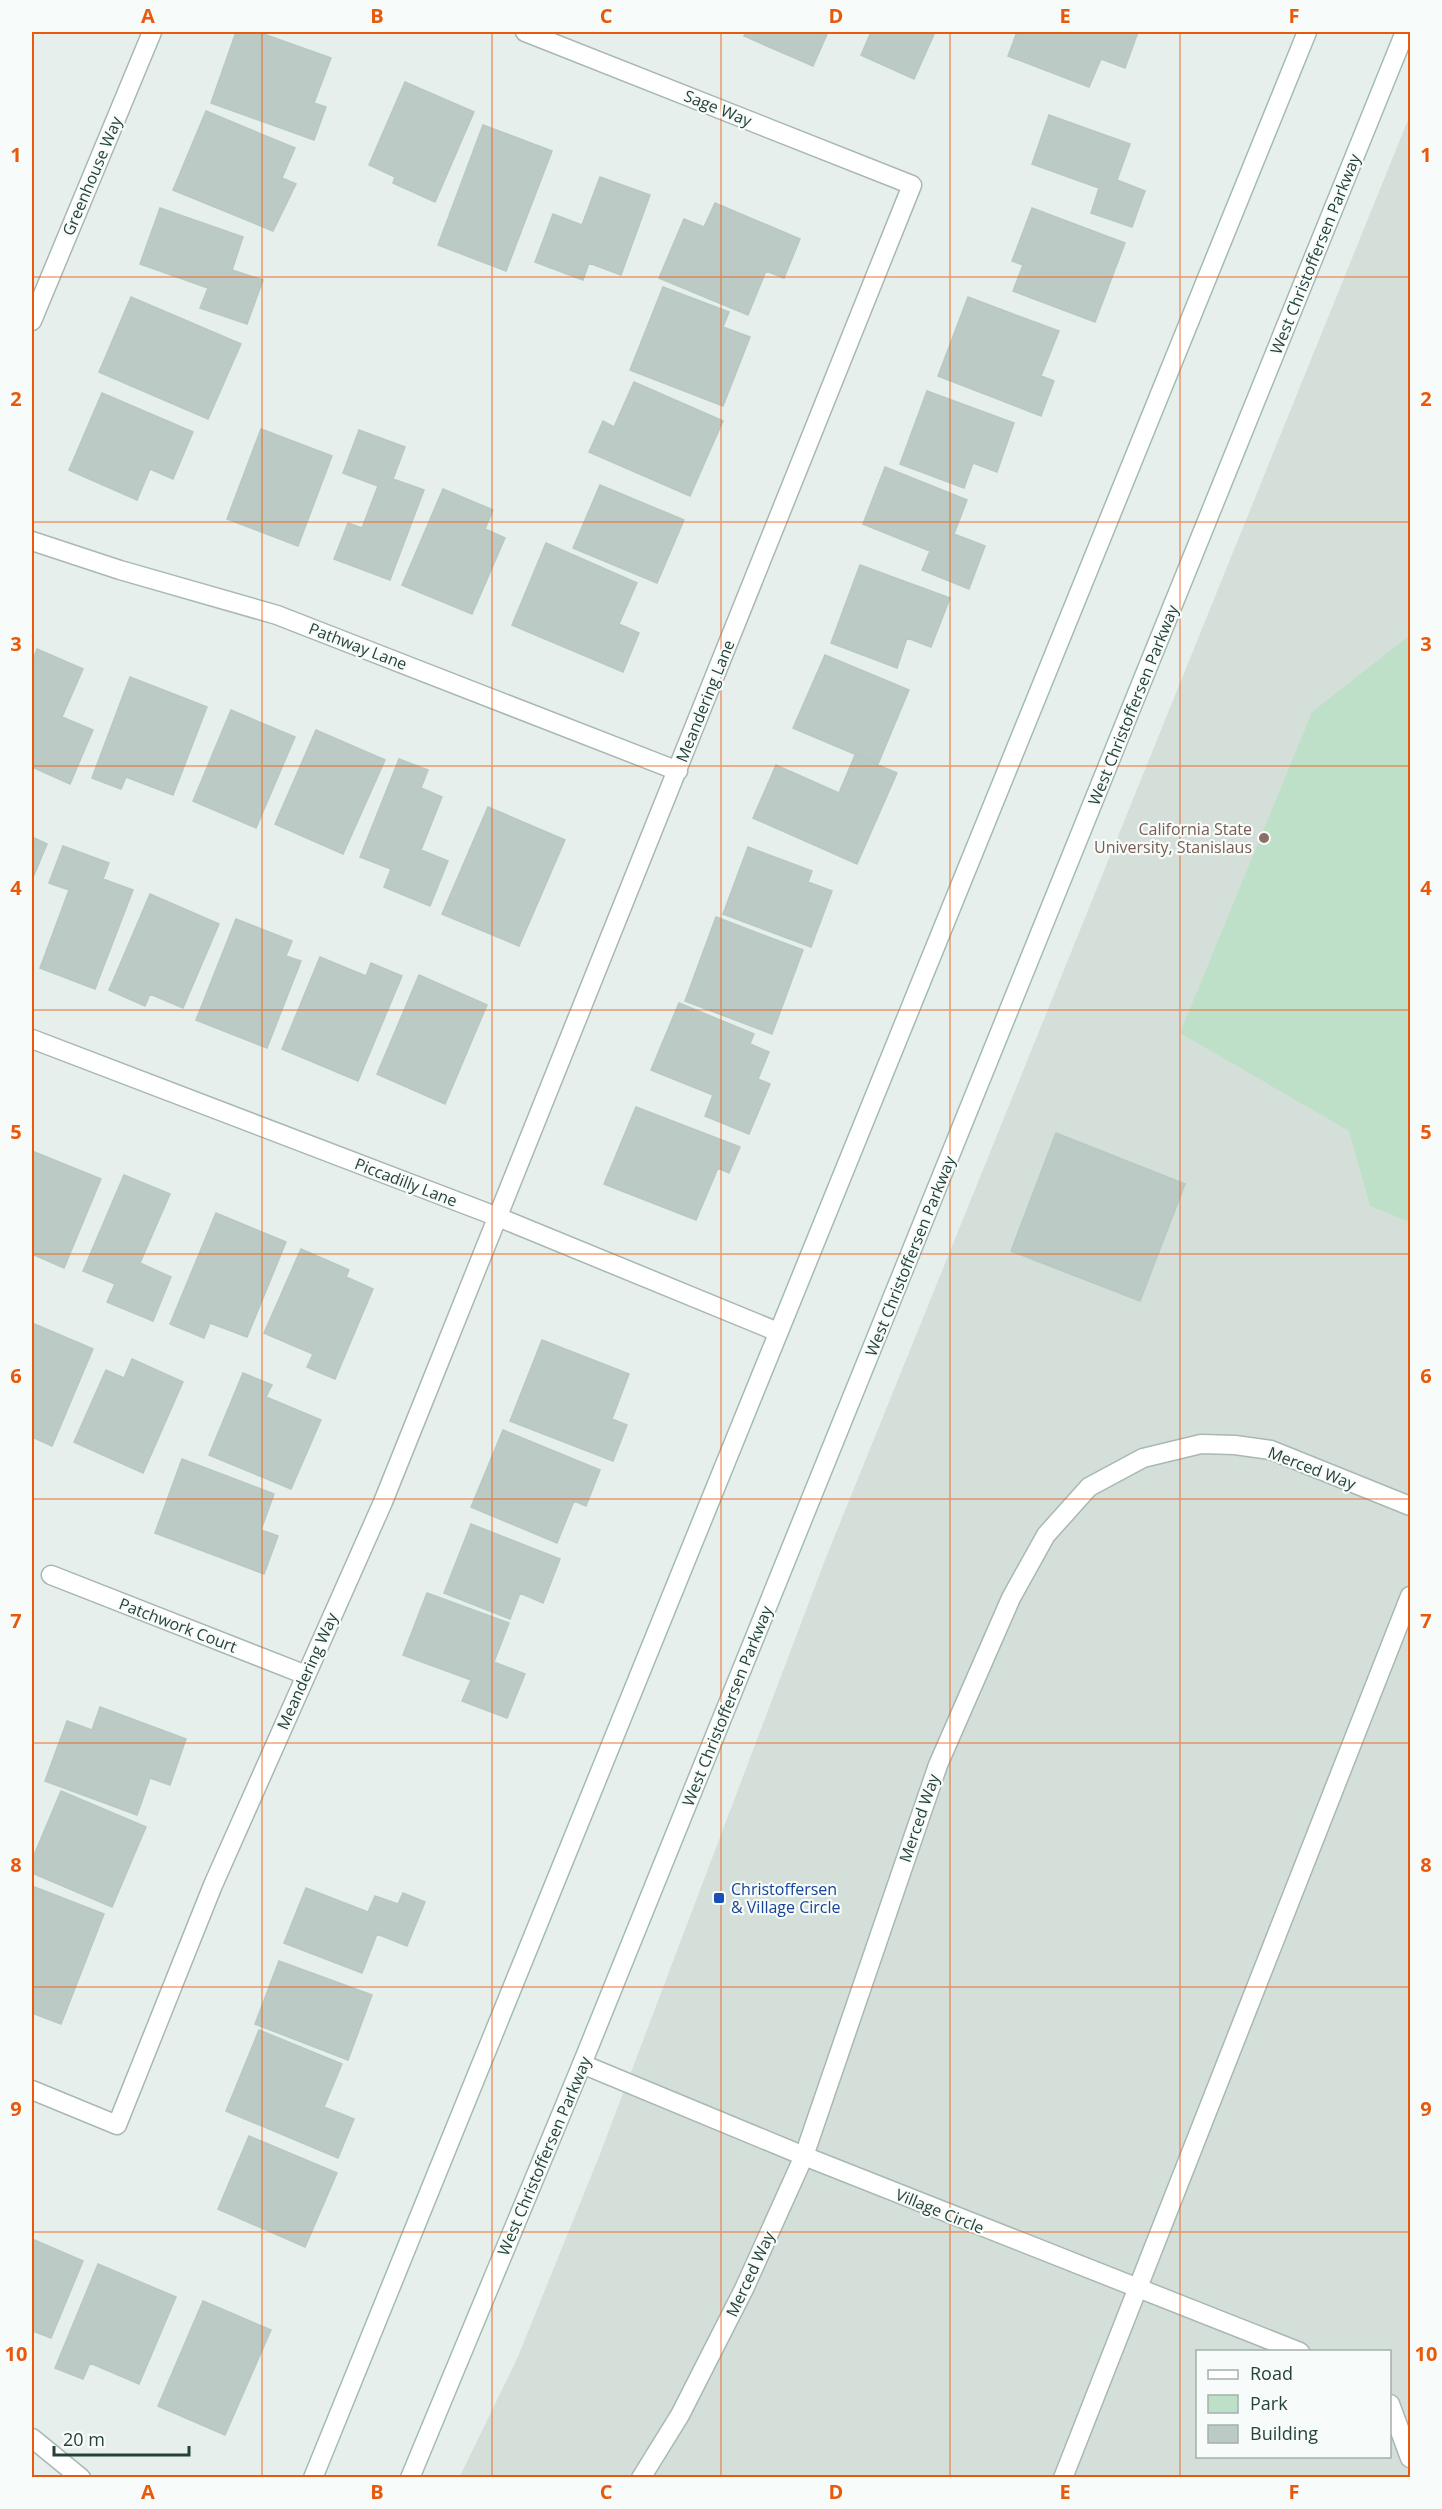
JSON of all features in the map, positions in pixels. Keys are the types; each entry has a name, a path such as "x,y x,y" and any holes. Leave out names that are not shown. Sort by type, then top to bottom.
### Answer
{"street":[{"name":"Greenhouse Way","path":"32,321 152,32"},
{"name":"Sage Way","path":"525,32 912,185"},
{"path":"313,2478 1307,32"},
{"name":"West Christoffersen Parkway","path":"410,2478 582,2064 1405,32"},
{"name":"Meandering Lane","path":"498,1217 912,185"},
{"name":"Pathway Lane","path":"32,541 69,555 286,618 678,771"},
{"name":"Piccadilly Lane","path":"32,1039 498,1217 778,1332"},
{"name":"Meandering Way","path":"32,2090 117,2125 213,1885 383,1502 498,1217"},
{"name":"Merced Way","path":"641,2478 680,2415 744,2289 804,2156 938,1765 1011,1598 1046,1535 1089,1487 1143,1458 1201,1444 1235,1445 1271,1450 1410,1506"},
{"name":"Patchwork Court","path":"51,1575 306,1675"},
{"path":"1063,2478 1410,1596"},
{"name":"Village Circle","path":"582,2064 1137,2290 1295,2350"},
{"path":"1391,2409 1410,2458"},
{"path":"32,2438 81,2478"}],"shaded area":[{"name":"California State University, Stanislaus","path":"1410,115 1410,2477 459,2478 517,2359 600,2154 825,1560"}],"green space":[{"path":"1410,635 1410,1222 1370,1206 1349,1131 1180,1033 1312,712"}],"building":[{"path":"236,32 258,32 331,58 314,103 326,107 314,140 211,103"},
{"path":"746,32 828,32 813,66 744,36"},
{"path":"871,32 935,32 914,79 861,55"},
{"path":"1017,32 1138,32 1125,68 1101,59 1089,87 1008,56"},
{"path":"405,82 474,112 435,202 393,183 395,177 369,165"},
{"path":"206,111 295,148 282,178 296,184 273,231 173,190"},
{"path":"1049,115 1130,144 1117,180 1145,191 1132,227 1091,213 1099,188 1032,164"},
{"path":"483,125 552,151 506,271 438,245"},
{"path":"600,177 650,195 621,275 589,263 583,280 535,262 553,214 582,225"},
{"path":"715,203 800,239 784,278 766,271 748,315 659,278 684,219 704,227"},
{"path":"160,208 243,237 232,270 263,280 247,324 200,308 208,288 140,264"},
{"path":"1032,208 1125,243 1095,322 1013,291 1023,265 1012,261"},
{"path":"663,287 729,312 723,327 750,337 723,406 630,370"},
{"path":"131,297 241,344 208,419 99,372"},
{"path":"968,297 1059,331 1041,376 1054,381 1041,416 938,376"},
{"path":"634,382 723,421 690,496 589,452 603,421 614,427"},
{"path":"927,391 1014,423 997,472 973,463 964,488 900,464"},
{"path":"102,393 193,432 173,479 150,469 137,500 69,470"},
{"path":"261,429 332,456 298,546 227,519"},
{"path":"359,430 405,447 393,479 424,490 390,580 334,559 348,523 362,528 378,486 343,473"},
{"path":"885,467 967,500 954,534 985,546 969,589 922,570 930,551 863,524"},
{"path":"600,485 684,520 657,583 573,548"},
{"path":"443,489 493,510 485,529 505,538 472,614 402,585"},
{"path":"546,543 637,583 619,624 639,633 623,672 512,625"},
{"path":"860,565 950,598 931,647 907,638 897,668 831,643"},
{"path":"37,649 83,669 62,717 93,730 70,784 32,767 32,663"},
{"path":"825,655 909,690 878,764 793,728"},
{"path":"130,677 207,707 173,795 126,777 121,789 92,778"},
{"path":"231,710 295,737 256,828 193,801"},
{"path":"316,730 385,760 343,854 275,824"},
{"path":"855,755 897,773 857,864 753,818 776,765 839,793"},
{"path":"399,759 428,770 421,788 442,797 421,850 448,861 430,906 384,887 391,869 360,857"},
{"path":"488,807 565,840 519,946 442,914"},
{"path":"32,837 47,844 32,880"},
{"path":"63,846 109,863 103,879 133,890 95,989 40,968 69,890 49,883"},
{"path":"748,847 812,871 808,882 832,891 811,947 723,914"},
{"path":"150,894 219,924 183,1008 150,994 145,1006 109,990"},
{"path":"716,917 803,950 772,1034 685,1001"},
{"path":"236,919 292,941 286,956 301,961 267,1048 196,1020"},
{"path":"320,957 366,976 371,963 402,976 358,1081 282,1049"},
{"path":"419,975 487,1005 445,1104 377,1074"},
{"path":"679,1003 754,1034 750,1044 769,1052 758,1079 770,1084 749,1134 705,1116 713,1095 651,1070"},
{"path":"636,1107 740,1147 729,1173 718,1168 696,1220 604,1184"},
{"path":"1056,1133 1185,1184 1140,1301 1011,1251"},
{"path":"32,1151 101,1179 64,1268 32,1254"},
{"path":"124,1175 170,1194 140,1263 171,1277 153,1321 107,1302 115,1284 83,1271"},
{"path":"216,1213 286,1242 247,1337 210,1323 204,1338 170,1324"},
{"path":"301,1249 349,1270 346,1277 373,1289 335,1379 307,1367 313,1354 264,1333"},
{"path":"32,1323 93,1349 52,1446 32,1437"},
{"path":"542,1340 629,1374 612,1419 627,1425 613,1461 510,1421"},
{"path":"132,1359 183,1382 143,1473 74,1442 106,1370 124,1378"},
{"path":"243,1373 272,1385 266,1397 321,1420 291,1489 209,1455"},
{"path":"503,1430 600,1470 586,1506 574,1501 557,1543 471,1507"},
{"path":"182,1459 274,1494 261,1530 278,1536 264,1574 155,1533"},
{"path":"471,1524 560,1559 543,1603 520,1593 510,1619 444,1593"},
{"path":"427,1593 509,1623 494,1662 525,1674 507,1718 462,1701 471,1680 403,1655"},
{"path":"100,1707 186,1739 170,1785 150,1778 137,1815 45,1781 67,1721 92,1730"},
{"path":"61,1791 146,1827 112,1907 32,1873 32,1860"},
{"path":"32,1886 104,1914 61,2024 32,2013"},
{"path":"306,1888 368,1912 375,1896 398,1904 403,1893 425,1902 407,1946 377,1934 362,1973 284,1943"},
{"path":"279,1961 372,1995 348,2060 255,2024"},
{"path":"259,2030 342,2064 324,2107 354,2119 338,2158 226,2111"},
{"path":"249,2136 337,2173 305,2247 218,2209"},
{"path":"32,2239 83,2261 51,2338 33,2331 32,2333"},
{"path":"98,2264 176,2297 139,2384 90,2363 83,2379 55,2368"},
{"path":"203,2301 271,2330 225,2435 158,2406"}],"place":[{"name":"California State University, Stanislaus","path":"1264,838"},
{"name":"Christoffersen & Village Circle","path":"719,1898"}]}
